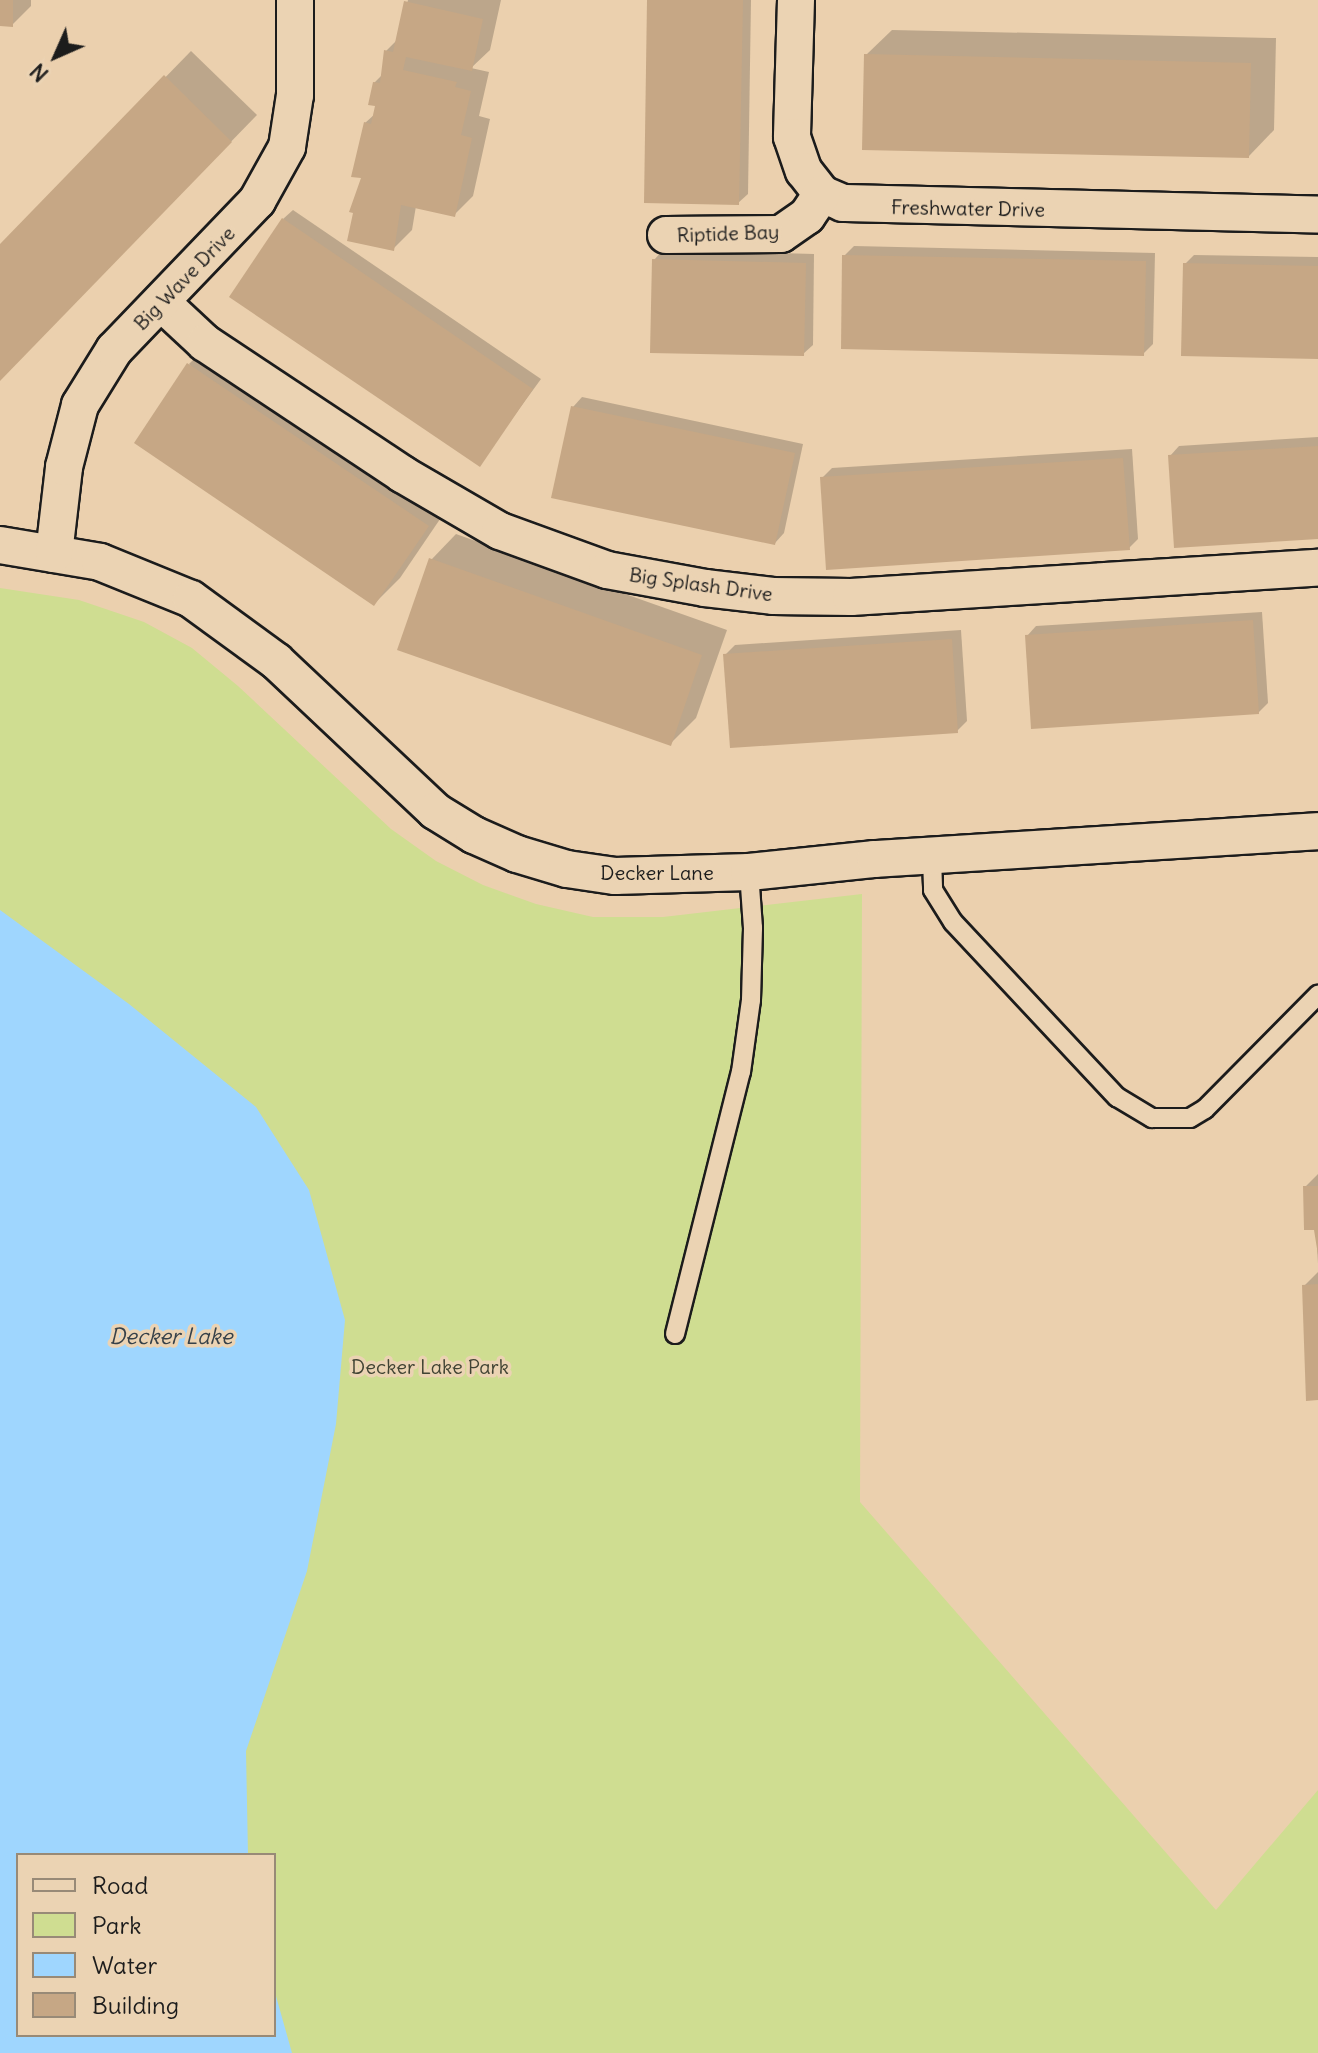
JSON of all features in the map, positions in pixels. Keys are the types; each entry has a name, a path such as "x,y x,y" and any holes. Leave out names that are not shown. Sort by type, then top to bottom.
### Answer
{"street":[{"name":"Big Wave Drive","path":"54,554 64,467 80,405 114,350 257,201 287,147 295,95 295,0"},
{"path":"796,0 792,137 804,171 822,194"},
{"name":"Freshwater Drive","path":"822,194 843,203 866,206 1318,215"},
{"name":"Riptide Bay","path":"666,235 781,234 807,216 822,194"},
{"name":"Big Splash Drive","path":"161,302 205,343 402,474 500,531 607,570 705,588 773,596 851,597 1318,568"},
{"name":"Decker Lane","path":"0,545 100,562 191,599 234,627 276,661 435,811 474,835 517,854 567,869 615,876 749,872 875,859 932,858 1318,831"}],"lane":[{"path":"932,858 933,890 953,922 1117,1097 1152,1118 1190,1118 1205,1109 1318,995"},
{"path":"675,1334 741,1072 751,1000 753,928 749,872"}],"green space":[{"name":"Decker Lake Park","path":"0,588 79,600 144,622 192,648 238,686 391,829 436,861 483,885 536,904 593,917 663,917 862,894 860,1502 1216,1910 1318,1790 1318,2053 0,2053"}],"water":[{"name":"Decker Lake","path":"0,910 129,1004 256,1107 309,1190 345,1320 336,1424 307,1571 246,1751 248,1853 16,1853 16,2037 276,2037 276,1996 292,2053 0,2053"}],"building":[{"path":"0,0 13,0 13,27 0,26"},
{"path":"647,0 743,0 739,205 644,203"},
{"path":"404,1 483,19 472,71 406,57 403,70 457,82 455,87 471,91 461,135 472,138 455,217 401,205 394,251 347,241 353,213 349,212 361,178 351,177 364,122 371,124 375,106 368,105 373,82 380,83 384,50 393,52"},
{"path":"864,54 1251,63 1249,158 862,150"},
{"path":"164,75 232,142 0,381 0,244"},
{"path":"282,218 533,389 480,467 229,297"},
{"path":"842,255 1146,261 1144,356 841,349"},
{"path":"652,259 806,263 804,356 650,353"},
{"path":"1183,263 1318,266 1318,359 1181,356"},
{"path":"187,363 429,526 374,606 134,443"},
{"path":"571,406 795,453 775,545 551,498"},
{"path":"1318,446 1318,539 1174,548 1168,455"},
{"path":"1123,458 1130,550 826,570 820,477"},
{"path":"429,558 702,655 671,746 397,650"},
{"path":"1253,620 1259,714 1031,729 1025,635"},
{"path":"952,639 958,733 730,748 723,654"},
{"path":"1303,1186 1318,1186 1318,1255 1314,1230 1304,1230"},
{"path":"1318,1284 1318,1400 1306,1401 1302,1285"}]}
